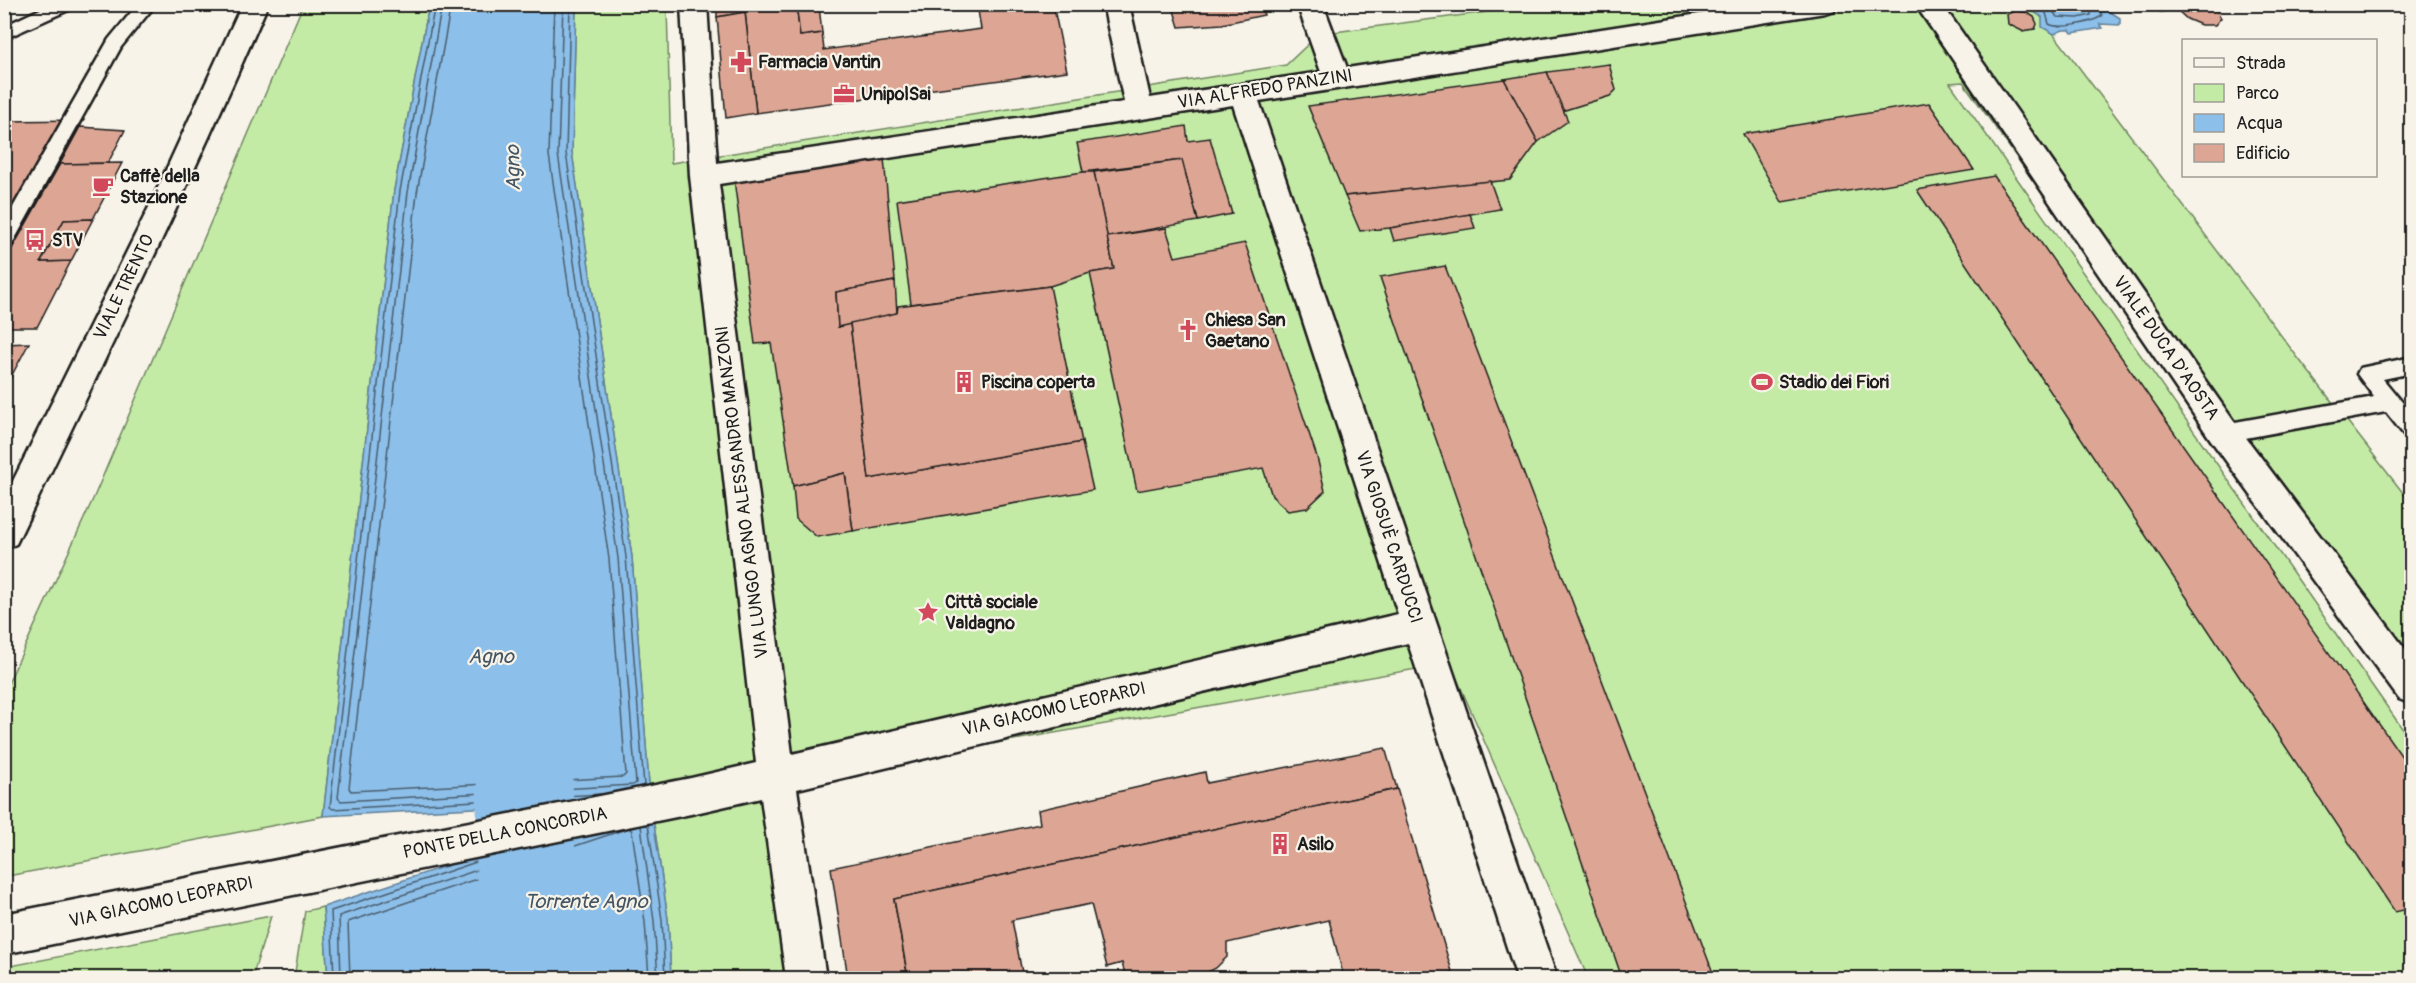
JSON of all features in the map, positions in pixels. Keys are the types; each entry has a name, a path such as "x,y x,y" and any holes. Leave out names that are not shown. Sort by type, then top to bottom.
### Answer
{"street":[{"name":"VIALE TRENTO","path":"4,534 152,230 222,82 255,4"},
{"name":"VIA LUNGO AGNO ALESSANDRO MANZONI","path":"694,4 704,176 776,775 806,978"},
{"path":"1116,4 1139,108"},
{"path":"1310,4 1337,78"},
{"name":"VIA ALFREDO PANZINI","path":"704,176 1825,4"},
{"name":"VIALE DUCA D'AOSTA","path":"1928,4 2224,433 2412,687"},
{"name":"VIA GIOSUÈ CARDUCCI","path":"1243,94 1537,978"},
{"name":"VIA GIACOMO LEOPARDI","path":"691,796 1418,625"},
{"name":"PONTE DELLA CONCORDIA","path":"318,870 691,796"},
{"name":"VIA GIACOMO LEOPARDI","path":"4,934 318,870"}],"lane":[{"path":"4,33 67,4"},
{"path":"4,241 115,43 148,4"},
{"path":"2412,365 2367,374 2412,430"},
{"path":"2224,433 2390,403"}],"green space":[{"path":"303,5 429,5 394,190 323,816 13,875 5,874 5,690 94,497"},
{"path":"576,5 667,5 671,163 1286,65 1319,34 1541,5 2032,5 2298,358 2411,503 2411,713 1963,82 1950,83 2411,741 2411,978 1588,978 1450,663 788,780 809,978 671,978 668,919 650,798 632,557 572,152"},
{"path":"323,907 328,978 294,978 305,911"},
{"path":"271,916 252,978 5,978 5,967"}],"water":[{"name":"Agno","path":"429,5 576,5 572,152 632,557 650,798 668,919 671,978 328,978 323,907 647,799 323,816 394,190"},
{"path":"2026,5 2103,5 2120,18 2120,25 2100,24 2103,28 2072,33 2070,30 2063,30 2054,34 2042,27 2042,17"}],"building":[{"path":"717,4 819,4 797,11 800,36 822,33 824,50 981,29 977,4 1053,4 1067,71 756,113 745,12 717,17"},
{"path":"1172,4 1260,4 1264,15 1222,24 1179,27"},
{"path":"2154,4 2213,4 2221,18 2215,25 2201,25 2187,19 2177,10 2160,12"},
{"path":"819,6 822,33 800,36 797,11"},
{"path":"2015,11 2026,12 2034,17 2037,24 2035,29 2022,31 2008,24 2007,14"},
{"path":"745,12 756,113 726,118 717,17"},
{"path":"1609,64 1616,90 1610,96 1562,111 1547,72"},
{"path":"1547,72 1568,121 1538,142 1504,79"},
{"path":"1504,79 1538,142 1510,180 1345,196 1308,106"},
{"path":"1929,103 1974,170 1782,202 1743,134"},
{"path":"84,120 4,263 4,121"},
{"path":"1186,126 1188,141 1210,138 1232,214 1198,221 1182,160 1083,172 1077,143"},
{"path":"80,127 125,130 108,163 60,164"},
{"path":"884,158 895,281 836,292 838,327 850,323 869,479 1082,442 1093,490 853,531 845,473 793,486 771,343 755,344 734,179"},
{"path":"1182,160 1198,221 1107,237 1094,172"},
{"name":"STV","path":"122,163 93,219 64,220 41,262 71,261 37,327 4,327 4,263 60,164"},
{"path":"1094,172 1114,269 1090,273 1050,286 911,304 897,200"},
{"path":"1994,176 2412,771 2412,908 2395,912 1917,190"},
{"path":"1490,181 1500,209 1390,228 1360,231 1345,196"},
{"path":"1470,214 1475,228 1394,241 1390,228"},
{"path":"93,219 71,261 41,262 64,220"},
{"name":"Chiesa San Gaetano","path":"1166,228 1175,257 1245,243 1317,457 1325,491 1307,508 1288,511 1272,496 1263,468 1137,491 1090,273 1114,269 1107,237"},
{"path":"1445,266 1715,978 1622,978 1380,277"},
{"path":"895,281 897,313 838,327 836,292"},
{"name":"Piscina coperta","path":"1050,286 1082,442 869,479 850,323 897,313 898,306"},
{"path":"29,343 4,390 4,344"},
{"path":"845,473 853,531 817,537 796,519 793,486"},
{"path":"1385,748 1397,789 894,899 908,978 848,978 831,868 1040,824 1038,810 1205,772 1207,783"},
{"name":"Asilo","path":"1397,789 1454,978 1344,978 1329,920 1227,943 1227,957 1216,968 1196,978 1126,978 1122,963 1107,967 1091,904 1012,920 1023,978 908,978 894,899"}],"waterway":[{"name":"Agno","path":"523,686 528,978"}],"place":[{"name":"Farmacia Vantin","path":"741,62"},
{"name":"UnipolSai","path":"844,94"},
{"name":"Caffè della Stazione","path":"103,186"},
{"name":"STV","path":"35,240"},
{"name":"Chiesa San Gaetano","path":"1188,330"},
{"name":"Piscina coperta","path":"964,382"},
{"name":"Stadio dei Fiori","path":"1762,382"},
{"name":"Città sociale Valdagno","path":"928,612"},
{"name":"Asilo","path":"1280,844"}],"water label":[{"name":"Torrente Agno","path":"586,901"}]}
